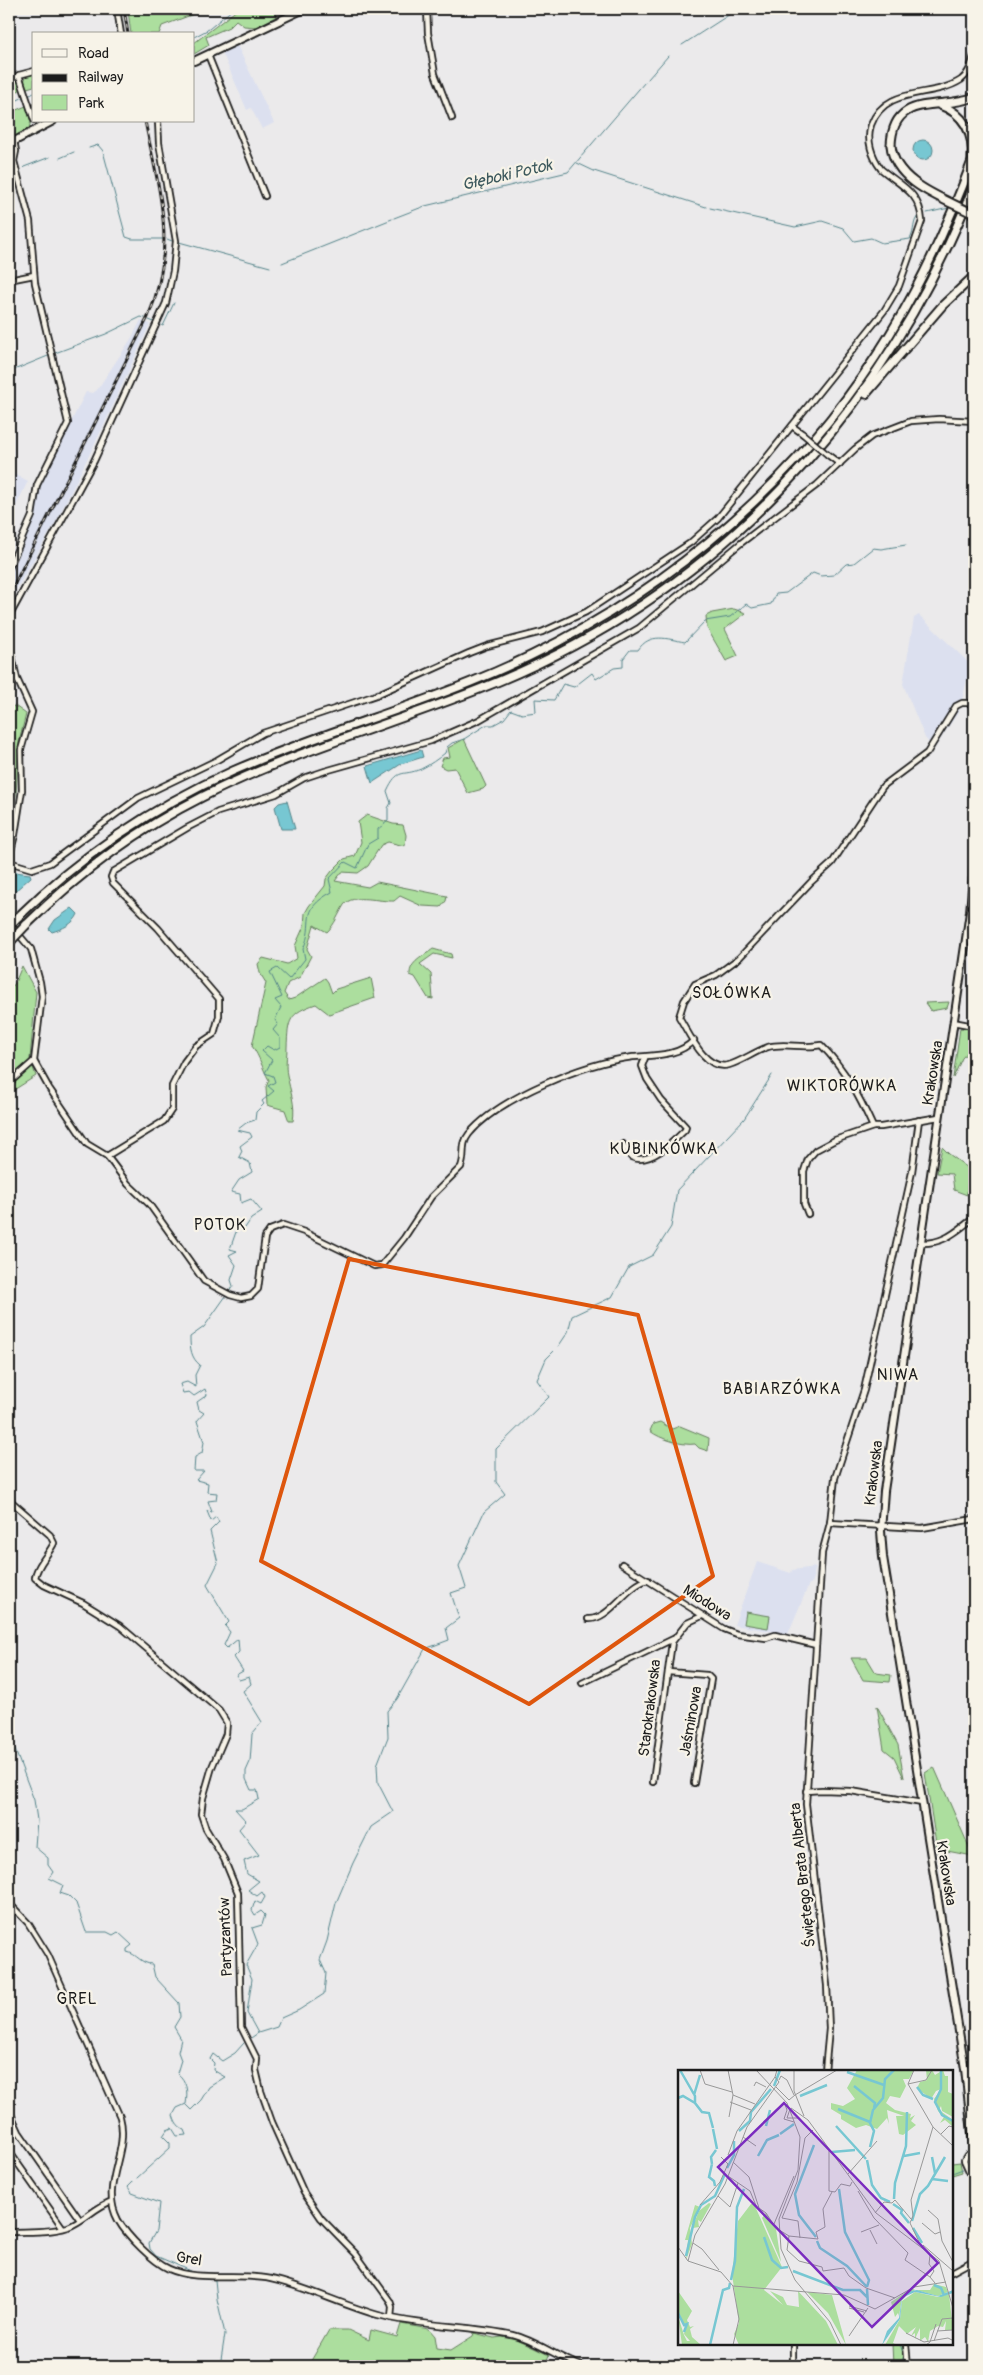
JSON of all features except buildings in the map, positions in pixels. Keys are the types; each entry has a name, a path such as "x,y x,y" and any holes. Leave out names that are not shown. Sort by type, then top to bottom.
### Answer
{"main road":[{"path":"195,60 304,9"},
{"path":"974,97 955,103 915,106 903,114 895,125 891,145 894,161 905,175 917,184 974,214"},
{"path":"935,103 951,110 964,122 972,139 971,164"},
{"path":"11,143 51,122"},
{"path":"9,925 85,858 141,821 198,788 274,754 428,699 530,657 601,618 654,584 736,517 802,452 866,370 895,326 919,282 948,224 974,156"},
{"path":"851,408 904,330 938,268 974,185"},
{"path":"9,943 63,890 99,861 202,796 311,750 510,677 553,657 608,626 683,575 755,515 800,469 851,408 877,382 942,306 974,276"},
{"name":"Krakowska","path":"974,865 970,912 920,1243 884,1491 881,1524 882,1557 966,2085 974,2152"},
{"name":"Krakowska","path":"966,2085 974,2121"}],"street":[{"path":"117,9 121,32"},
{"path":"427,9 428,33 435,74 452,118"},
{"path":"208,54 265,196"},
{"path":"9,862 32,869 50,863 138,798 217,760 263,733 376,695 469,653 487,646 542,632 586,612 690,543 724,511 892,301 899,286 922,221 919,205 915,197 880,169 876,163 870,144 872,122 883,106 896,98 959,81 968,72 974,56"},
{"path":"9,81 19,75 32,72"},
{"path":"19,75 32,116"},
{"path":"34,122 37,129"},
{"path":"9,617 94,461 166,303 174,271 176,241 158,122"},
{"path":"9,568 32,516 37,485 68,423 34,275 30,220 14,161 16,150 11,143"},
{"path":"9,280 34,275"},
{"path":"107,1156 164,1121 172,1109 172,1086 184,1062 196,1046 214,1034 219,1016 219,999 158,928 112,883 113,872 218,812 276,794 304,778 325,771 431,741 504,706 639,628 741,543 817,485 864,442 898,424 924,419 974,421"},
{"path":"792,426 840,464"},
{"path":"9,642 17,680 32,712 21,750 22,790 15,835 9,858"},
{"path":"873,1126 848,1078 836,1060 821,1045 794,1048 782,1045 767,1048 726,1066 710,1062 679,1017 689,990 695,984 716,975 739,958 810,882 832,863 883,786 927,753 956,706 962,703 974,703"},
{"path":"9,925 31,949 40,982 42,996 34,1061 49,1088 87,1144 107,1156 128,1184 148,1204 204,1281 230,1295 241,1298 252,1296 258,1289 265,1237 270,1230 283,1225 304,1232 374,1266 382,1265 404,1238 431,1197 461,1166 462,1144 468,1134 498,1108 516,1096 604,1063 663,1055 680,1050 694,1040"},
{"path":"953,1022 974,1026"},
{"path":"623,1144 631,1157 642,1159 653,1156 686,1130 686,1127 673,1115 647,1080 642,1066 646,1057"},
{"path":"9,1084 34,1061"},
{"path":"808,1214 804,1204 804,1170 808,1158 816,1150 835,1140 873,1126 939,1117"},
{"name":"Świętego Brata Alberta","path":"825,2070 829,2029 827,1985 807,1819 806,1792 822,1553 830,1524 835,1478 864,1390 912,1172 919,1120"},
{"path":"920,1243 931,1244 946,1239 974,1218"},
{"name":"Partyzantów","path":"9,1496 12,1502 50,1535 54,1543 36,1572 35,1578 44,1585 83,1604 120,1626 205,1697 225,1718 227,1724 226,1734 212,1767 203,1798 201,1814 206,1829 224,1859 238,1893 241,2027 257,2059 256,2070 261,2091 272,2122 304,2193 322,2218 356,2254 390,2300 392,2307 391,2318"},
{"path":"830,1524 881,1524 922,1528 974,1519"},
{"name":"Miodowa","path":"622,1564 724,1629 737,1634 766,1638 775,1635 816,1645"},
{"path":"588,1619 592,1619 609,1609 638,1583 648,1580"},
{"name":"Starokrakowska","path":"653,1782 672,1642 686,1623 702,1616"},
{"name":"Starokrakowska","path":"582,1683 674,1639"},
{"name":"Jaśminowa","path":"668,1672 707,1675 711,1679 694,1783"},
{"path":"806,1792 822,1790 851,1791 922,1803"},
{"name":"Grel","path":"9,1903 28,1923 48,1955 120,2117 122,2144 112,2182 112,2202 117,2217 127,2232 156,2262 173,2271 187,2274 268,2278 391,2318 515,2336 582,2366"},
{"path":"9,2110 19,2132 80,2220"},
{"path":"9,2151 63,2228"},
{"path":"974,2152 967,2155 964,2161 974,2182"},
{"path":"9,2232 63,2228 80,2220 100,2205 112,2202"},
{"path":"953,2271 974,2260"},
{"path":"793,2345 793,2366"},
{"path":"906,2345 908,2366"}],"highlighted area":[{"path":"349,1259 638,1315 713,1576 529,1704 261,1561"}],"shaded area":[{"path":"237,45 274,123 262,129 251,108 247,110 222,52"},
{"path":"141,320 150,324 105,423 57,520 9,602 9,579 33,518 40,484 86,392 93,393 97,390 131,339"},
{"path":"9,471 28,481 13,512 9,514"},
{"path":"919,615 971,665 959,711 934,749 925,738 903,684 914,618"},
{"path":"757,1562 791,1573 792,1570 816,1567 811,1584 809,1584 788,1634 734,1625"}],"green space":[{"path":"135,9 207,9 162,26 160,32 131,32 128,11"},
{"path":"238,9 274,9 277,16 256,27 244,26 236,20 229,27 206,37 209,45 195,53 195,42"},
{"path":"32,74 32,87 27,88 24,83 26,75"},
{"path":"17,80 21,89 9,97 9,83"},
{"path":"26,106 31,121 29,128 9,141 9,113"},
{"path":"734,609 746,613 725,629 738,656 726,661 707,628 706,616"},
{"path":"15,706 26,714 19,742 16,794 9,836 9,707"},
{"path":"464,739 486,786 483,789 468,793 455,768 446,769 440,766 443,758 450,757 448,748"},
{"path":"367,815 393,824 403,825 406,835 405,846 388,842 381,845 368,866 358,873 342,872 335,881 368,887 377,882 447,896 446,901 441,907 422,906 400,896 394,901 353,899 344,905 327,932 314,925 307,949 311,956 300,977 288,983 284,993 289,1000 325,978 332,993 336,989 371,978 375,998 329,1014 316,1004 295,1014 288,1030 286,1068 294,1115 293,1121 289,1121 285,1110 267,1105 266,1087 269,1080 252,1046 266,983 260,973 258,964 263,958 287,964 297,958 295,946 304,926 305,913 325,886 326,879 332,871 344,859 355,856 361,842 358,822"},
{"path":"433,949 451,954 452,958 434,954 420,964 431,974 433,999 428,998 415,977 410,975 410,970 414,963"},
{"path":"22,966 36,992 30,1059 36,1076 9,1093 9,987 14,985"},
{"path":"949,1002 947,1008 931,1011 925,1003"},
{"path":"960,1028 974,1029 974,1045 962,1058 953,1078"},
{"path":"942,1147 968,1168 967,1195 954,1190 952,1174 937,1173"},
{"path":"660,1422 672,1429 680,1426 709,1438 708,1451 699,1448 695,1444 678,1443 665,1439 650,1431 653,1424"},
{"path":"746,1612 770,1616 768,1628 744,1624"},
{"path":"851,1658 867,1658 876,1673 891,1675 890,1682 863,1680"},
{"path":"877,1706 898,1745 904,1778 894,1757 884,1749"},
{"path":"934,1767 973,1856 947,1851 938,1856 925,1773"},
{"path":"960,2162 962,2172 953,2175 953,2163"},
{"path":"401,2324 429,2329 435,2336 437,2348 451,2350 473,2336 474,2333 494,2338 502,2337 517,2340 549,2355 547,2360 558,2366 308,2366 329,2330 348,2330 369,2340 371,2330 397,2337"},
{"path":"892,2345 903,2345 906,2360 903,2366 893,2366"}],"water":[{"path":"923,140 930,143 933,150 930,157 923,160 916,157 913,150 916,143"},
{"path":"421,750 423,757 401,764 372,783 367,766"},
{"path":"287,801 295,829 281,829 275,807 279,803"},
{"path":"15,872 30,874 31,877 14,892 11,891 11,881"},
{"path":"72,908 78,914 74,921 64,928 52,932 49,929 55,920"}],"waterway":[{"path":"195,36 209,29 233,9"},
{"path":"682,45 738,9"},
{"path":"648,79 668,56"},
{"name":"Głęboki Potok","path":"394,218 425,206 568,172 645,82"},
{"path":"28,96 32,94"},
{"path":"9,104 24,97"},
{"name":"Głęboki Potok","path":"89,148 98,145 103,151 126,237 132,239 163,239"},
{"name":"Głęboki Potok","path":"60,158 74,152"},
{"name":"Głęboki Potok","path":"18,173 24,167 50,157"},
{"name":"Głęboki Potok","path":"577,163 594,171 706,207"},
{"name":"Głęboki Potok","path":"9,175 13,174"},
{"name":"Głęboki Potok","path":"710,208 795,227 822,221 843,228 854,241 871,238 882,243 910,239 915,220 919,215"},
{"name":"Głęboki Potok","path":"927,213 949,208"},
{"name":"Głęboki Potok","path":"282,263 392,219"},
{"name":"Głęboki Potok","path":"167,239 172,241"},
{"name":"Głęboki Potok","path":"179,242 270,267"},
{"path":"161,325 163,326 174,303"},
{"path":"55,353 106,334 141,317 145,318"},
{"path":"149,320 154,322"},
{"path":"9,372 48,356"},
{"path":"258,2033 247,2013 252,1979 246,1965 258,1944 252,1928 262,1925 265,1915 261,1911 255,1915 252,1910 255,1901 261,1904 265,1897 262,1892 257,1896 248,1890 259,1881 247,1874 244,1861 259,1855 239,1829 246,1821 235,1809 242,1809 259,1799 257,1790 251,1790 246,1779 246,1771 250,1762 252,1734 262,1722 243,1691 251,1684 249,1677 239,1680 236,1675 243,1671 234,1657 239,1652 238,1639 227,1648 224,1645 230,1632 225,1626 229,1622 207,1585 218,1563 210,1531 219,1522 216,1517 211,1521 207,1511 212,1512 208,1501 216,1500 217,1493 207,1492 208,1483 196,1480 204,1471 194,1471 195,1457 202,1453 204,1442 197,1421 204,1413 199,1410 197,1402 207,1395 205,1389 194,1396 189,1392 183,1393 180,1384 187,1382 196,1387 195,1375 200,1365 192,1353 190,1337 204,1327 233,1286 231,1280 236,1265 229,1255 237,1251 230,1249 237,1229 245,1228 251,1219 262,1212 251,1199 241,1203 240,1194 231,1192 239,1180 252,1172 250,1163 239,1157 242,1151 240,1146 252,1137 250,1133 237,1130 246,1123 255,1120 256,1112 264,1104 262,1101 274,1091 268,1086 275,1082 273,1076 265,1073 272,1060 262,1051 267,1046 274,1050 280,1047 280,1038 273,1030 278,1024 275,1020 281,1007 275,1000 282,997 270,972 277,968 289,979 305,959 303,949 307,940 311,911 321,899 332,892 329,879 345,862 357,868 368,844 378,838 378,829 388,821 388,808 391,803 387,791 391,783 398,776 427,766 445,753 447,747 452,743 464,739 486,725 493,725 504,719 511,710 522,714 536,712 535,699 554,700 563,684 574,687 592,673 596,679 614,668 623,667 623,659 630,650 638,650 648,641 665,638 685,642 705,621 730,617 746,604 752,608 771,604 776,594 786,593 813,573 821,576 834,575 846,564 854,563 873,548 881,549 906,545"},
{"path":"251,2038 258,2033 277,2027 281,2018 299,2010 324,1994 326,1973 320,1960 327,1941 336,1903 371,1827 393,1812 378,1783 377,1765 388,1737 387,1711 397,1699 425,1649 449,1640 446,1628 459,1618 451,1593 466,1588 459,1566 484,1512 505,1494 496,1482 496,1449 549,1397 537,1380 546,1359 558,1347 568,1332 572,1316 612,1297 629,1267 653,1255 671,1227 677,1190 744,1119 772,1075"},
{"path":"9,1734 34,1800 37,1820 35,1847 48,1858 48,1865 53,1872 49,1878 63,1885 60,1893 69,1896 76,1903 86,1932 107,1932 113,1935 118,1932 132,1945 127,1949 127,1952 148,1964 152,1964 155,1977 179,2003 180,2017 174,2027 181,2039 178,2052 181,2060 177,2073 185,2083 187,2095 186,2104 177,2108 173,2115 177,2124 184,2130 186,2135 177,2136 172,2128 167,2130 163,2136 170,2143 170,2148 137,2178"},
{"path":"186,2105 191,2110 201,2100 209,2087 225,2077 213,2070 214,2063 210,2059 213,2054 222,2061 235,2053 244,2043"},
{"path":"953,2173 963,2169"},
{"path":"133,2182 128,2187 132,2193 159,2203 156,2231 149,2243 150,2249 156,2256 191,2271"},
{"path":"201,2278 215,2280 225,2334 220,2366"},
{"path":"900,2345 904,2356 900,2366"}],"railway":[{"path":"124,9 128,32"},
{"path":"9,595 148,317 157,291 162,267 163,219 156,171 145,122"}],"district":[{"name":"SOŁÓWKA","path":"732,993"},
{"name":"WIKTORÓWKA","path":"842,1086"},
{"name":"KUBINKÓWKA","path":"664,1149"},
{"name":"POTOK","path":"220,1225"},
{"name":"NIWA","path":"898,1375"},
{"name":"BABIARZÓWKA","path":"782,1389"},
{"name":"GREL","path":"77,1999"}]}
